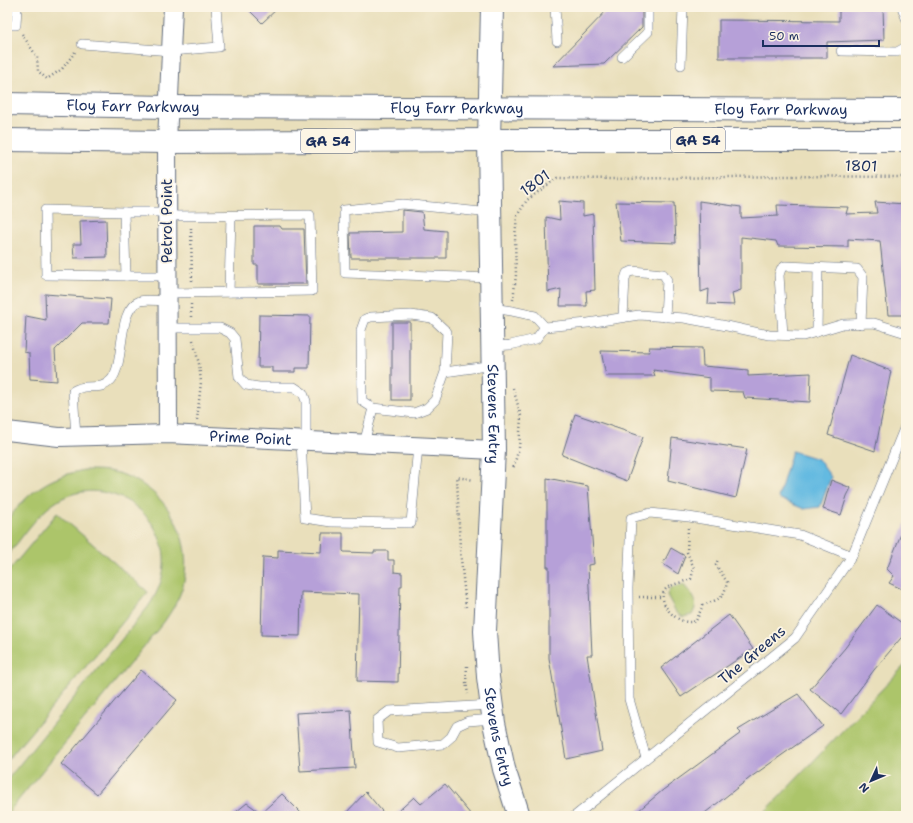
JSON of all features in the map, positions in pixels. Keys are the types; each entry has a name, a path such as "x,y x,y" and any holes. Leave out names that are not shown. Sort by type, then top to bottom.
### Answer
{"main road":[{"name":"Stevens Entry","path":"492,7 489,140 492,278 502,309 493,355 494,450 485,622 488,677 492,712 504,769 519,816"},
{"name":"Floy Farr Parkway","path":"7,104 168,107 906,110"},
{"name":"Floy Farr Parkway","path":"7,140 167,142 906,140"}],"street":[{"name":"Petrol Point","path":"168,434 167,142 173,7"},
{"name":"Prime Point","path":"7,431 58,437 168,434 494,450"}],"lane":[{"path":"12,25 17,7"},
{"path":"82,44 171,51 219,47 216,7"},
{"path":"555,7 557,41"},
{"path":"622,57 648,32 648,7"},
{"path":"681,65 683,7"},
{"path":"902,7 906,18"},
{"path":"840,51 897,52 906,47"},
{"path":"491,214 404,204 344,210 346,273 492,278"},
{"path":"45,210 124,212 191,216 310,215 312,291 192,293 167,290 126,276 46,275 45,210"},
{"path":"124,212 126,276"},
{"path":"229,292 231,216"},
{"path":"783,335 779,275 781,269 785,266 857,270 863,277 861,324"},
{"path":"817,332 818,267"},
{"path":"623,317 624,279 628,273 633,271 663,274 667,280 664,317"},
{"path":"76,437 73,391 84,387 99,388 111,380 117,368 124,324 131,306 167,290"},
{"path":"502,309 535,316 545,327"},
{"path":"411,314 432,318 446,332 445,372 435,400 426,408 414,413 373,408 362,401 361,330 365,319 371,317 411,314"},
{"path":"445,372 493,355 510,345 536,339 545,327 588,323 639,314 706,322 769,335 803,336 843,324 874,323 906,333"},
{"path":"168,328 220,328 230,333 235,338 239,377 246,384 260,387 294,388 303,393 306,401 303,441 305,518 330,522 411,523 418,446"},
{"path":"364,444 373,408"},
{"name":"The Greens","path":"575,816 795,638 852,556 906,424"},
{"path":"646,758 629,699 631,518 650,513 689,517 800,535 852,556"},
{"path":"389,711 492,712 457,726 451,737 443,744 398,748 378,742 377,720 389,711"}],"path":[{"path":"12,25 36,56 38,71 47,79 62,69 82,44"},
{"name":"1801","path":"502,309 516,275 515,237 517,216 527,200 557,178 613,179 787,176 906,177"},
{"path":"191,216 192,293 190,328 199,364 201,382 194,436"},
{"path":"493,483 510,482 519,448 521,416 512,386"},
{"path":"689,517 687,552 694,568 691,579 667,588 663,594 663,603 676,618 691,623 696,621 703,605 722,598 726,590 727,582 716,566 718,559"},
{"path":"629,597 663,597"}],"green space":[{"path":"84,470 98,470 121,474 138,482 152,492 165,505 181,536 185,553 185,571 182,589 164,622 7,814 7,780 148,607 158,589 162,576 164,556 160,538 152,523 140,510 126,500 110,494 93,491 76,493 51,505 37,518 7,556 6,524 23,501 47,483 64,475"},
{"path":"57,513 148,592 7,761 7,573"},
{"path":"684,585 693,596 695,606 692,615 683,617 676,612 667,595 670,588"},
{"path":"906,664 906,816 761,816"}],"water":[{"path":"792,451 818,459 831,477 820,507 804,509 778,498"}],"building":[{"path":"246,7 279,7 262,23"},
{"path":"610,7 642,7 642,27 604,64 553,66"},
{"path":"839,7 883,7 884,40 827,42 827,58 719,58 719,20 839,21"},
{"path":"559,201 583,203 583,216 593,214 595,290 586,291 587,306 560,306 561,289 548,292 546,217 560,220"},
{"path":"699,201 741,207 741,218 778,216 777,205 848,207 846,214 877,213 875,202 906,204 906,315 888,315 880,241 848,239 848,247 778,246 776,241 741,237 741,290 732,293 734,305 708,304 709,289 701,292"},
{"path":"616,202 674,203 676,243 621,241"},
{"path":"402,210 422,212 424,229 446,231 446,258 351,258 350,233 402,232"},
{"path":"106,220 107,257 74,258 73,244 81,244 80,221"},
{"path":"254,226 280,226 282,229 304,229 306,284 258,284 258,265 254,265"},
{"path":"45,294 111,299 109,323 82,323 55,350 57,381 30,379 29,353 24,352 26,316 46,320"},
{"path":"259,315 310,316 309,368 295,368 295,372 272,372 272,367 258,367"},
{"path":"392,322 410,322 410,400 392,400"},
{"path":"649,347 702,348 703,366 748,370 748,376 811,373 810,402 745,398 743,392 710,391 710,378 653,370 655,376 606,376 601,351 650,352"},
{"path":"850,355 891,371 875,451 828,435"},
{"path":"575,414 643,437 627,481 562,455"},
{"path":"672,438 747,449 736,498 668,481"},
{"path":"547,478 588,486 594,564 588,565 592,655 587,655 602,751 566,759 549,658"},
{"path":"831,480 851,488 841,515 823,509"},
{"path":"905,524 906,591 889,583 894,576 887,569"},
{"path":"322,533 343,533 344,552 374,553 374,551 388,551 388,560 394,560 394,572 402,573 402,586 400,586 398,682 357,681 359,594 301,592 300,636 261,635 263,557 278,558 278,550 321,552"},
{"path":"671,548 685,556 678,574 663,564"},
{"path":"877,605 906,626 906,632 874,670 841,714 810,689 845,648"},
{"path":"729,615 753,649 681,697 661,668"},
{"path":"141,670 177,700 97,794 61,764"},
{"path":"798,694 823,726 751,777 701,816 632,816 663,790 741,733 738,730"},
{"path":"351,710 355,768 300,771 296,713"},
{"path":"445,784 472,816 393,816 414,797 421,804"},
{"path":"366,792 386,816 343,816"},
{"path":"282,794 304,816 231,816 247,803 261,813"}]}
